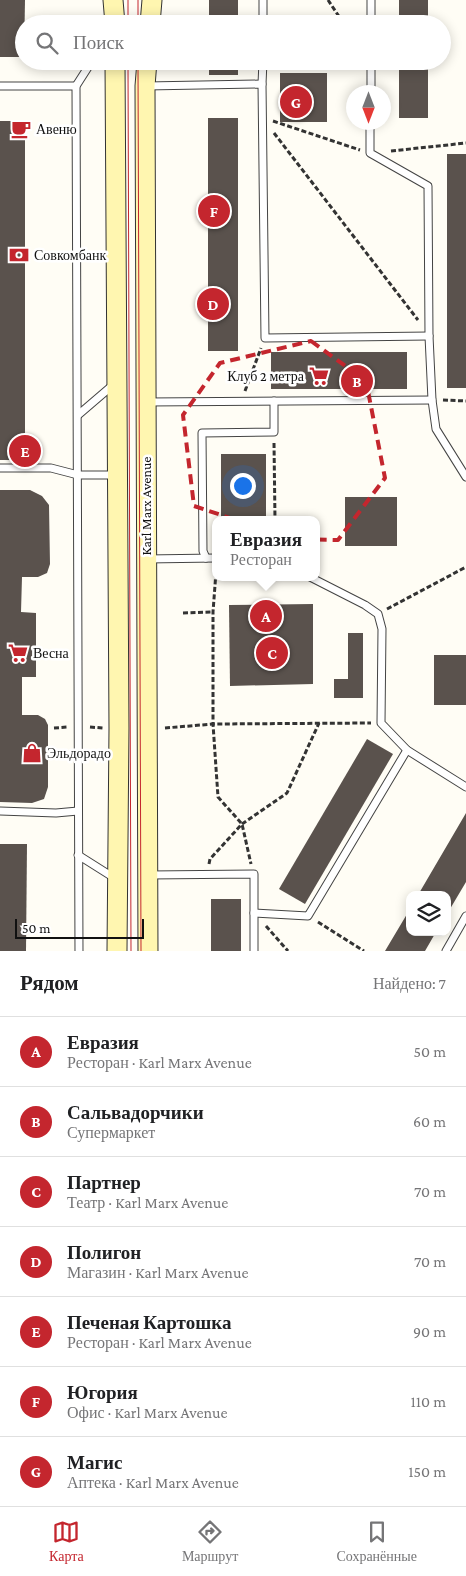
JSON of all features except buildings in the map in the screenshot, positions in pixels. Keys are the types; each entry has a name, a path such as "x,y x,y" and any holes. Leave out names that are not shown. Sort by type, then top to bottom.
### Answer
{"main road":[{"path":"113,0 114,15"},
{"path":"151,15 152,0"},
{"name":"Karl Marx Avenue","path":"115,70 119,728 117,951"},
{"name":"Karl Marx Avenue","path":"146,70 144,86 148,951"}],"lane":[{"path":"263,0 263,15"},
{"path":"371,0 371,15"},
{"path":"79,951 76,86 86,70"},
{"path":"263,70 264,338 429,336"},
{"path":"370,85 371,70"},
{"path":"144,86 262,84"},
{"path":"0,86 76,86"},
{"path":"370,130 370,153 428,186 429,336 432,400 436,429 466,477"},
{"path":"78,415 117,382"},
{"path":"146,402 432,400"},
{"path":"206,558 203,551 202,433 274,432 274,401"},
{"path":"0,468 51,468 78,475 118,475"},
{"path":"146,559 212,558"},
{"path":"318,581 365,605 378,614 382,629 381,723 407,750 466,787"},
{"path":"254,913 308,916 407,750"},
{"path":"0,811 56,813 78,811"},
{"path":"78,855 118,880"},
{"path":"148,874 254,874 254,951"},
{"path":"446,951 466,916"}],"path":[{"path":"328,0 338,15"},
{"path":"263,118 429,336"},
{"path":"241,401 264,338"},
{"path":"432,400 466,401"},
{"path":"274,432 275,516"},
{"path":"378,614 466,567"},
{"path":"216,581 213,724 218,797 242,824 254,874"},
{"path":"184,613 214,612"},
{"path":"209,874 210,859 242,824 287,793 320,723"},
{"path":"184,727 213,724 381,723"},
{"path":"254,913 288,951"},
{"path":"308,916 364,951"}],"highlighted area":[{"path":"311,341 366,381 385,478 338,540 293,539 194,506 183,415 220,363"}],"tram line":[{"path":"128,0 128,15"},
{"path":"138,0 138,15"},
{"path":"128,70 131,951"},
{"path":"138,70 141,951"}],"place":[{"name":"Магис","path":"296,102"},
{"name":"Авеню","path":"21,129"},
{"name":"Югория","path":"214,211"},
{"name":"Совкомбанк","path":"19,255"},
{"name":"Полигон","path":"213,304"},
{"name":"Клуб 2 метра","path":"319,376"},
{"name":"Сальвадорчики","path":"357,381"},
{"name":"Печеная Картошка","path":"25,451"},
{"name":"Евразия","path":"266,616"},
{"name":"Весна","path":"18,653"},
{"name":"Партнер","path":"272,653"},
{"name":"Эльдорадо","path":"32,753"}]}
